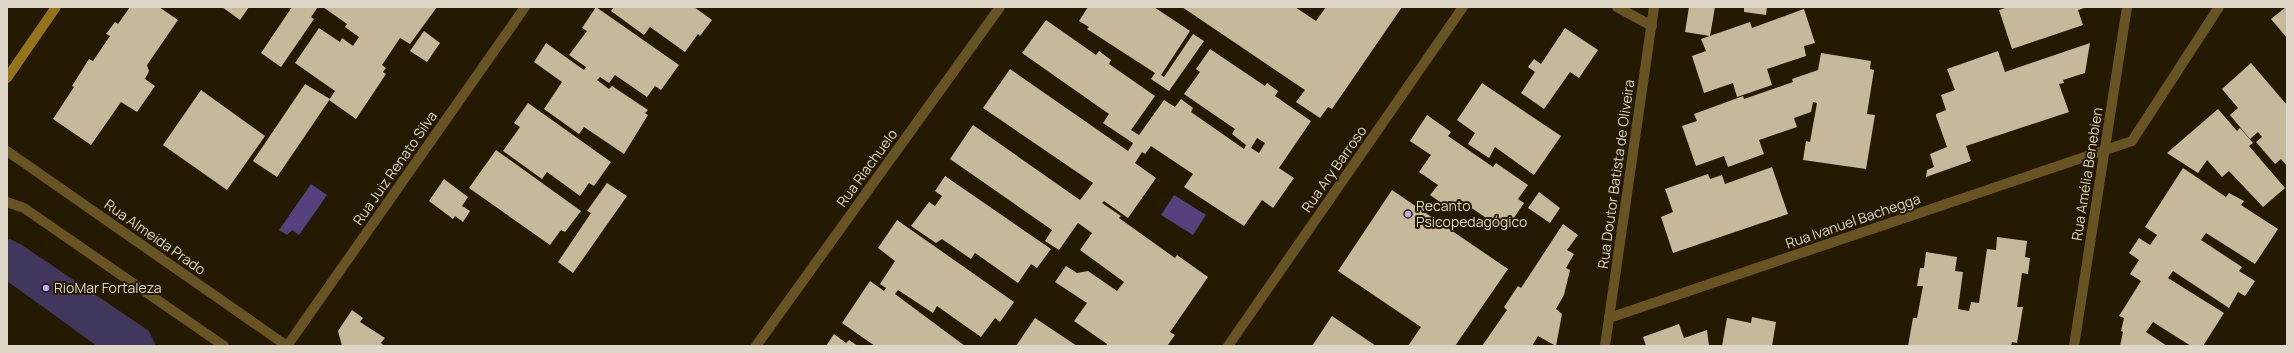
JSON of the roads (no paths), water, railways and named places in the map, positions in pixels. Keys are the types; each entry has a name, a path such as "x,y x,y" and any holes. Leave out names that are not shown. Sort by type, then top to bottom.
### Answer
{"street":[{"path":"7,78 56,7"},
{"name":"Rua Juiz Renato Silva","path":"287,346 526,7"},
{"name":"Rua Riachuelo","path":"756,346 1000,7"},
{"name":"Rua Ary Barroso","path":"1228,346 1463,7"},
{"path":"1617,7 1652,26"},
{"name":"Rua Doutor Batista de Oliveira","path":"1605,346 1654,7"},
{"name":"Rua Amélia Benebien","path":"2074,346 2127,7"},
{"name":"Rua Ivanuel Bachegga","path":"1609,318 2132,140 2219,7"},
{"name":"Rua Almeida Prado","path":"7,151 287,346"},
{"path":"7,202 24,208 224,346"}],"place":[{"name":"Recanto Psicopedagógico","path":"1408,214"},
{"name":"RioMar Fortaleza","path":"46,288"}]}
